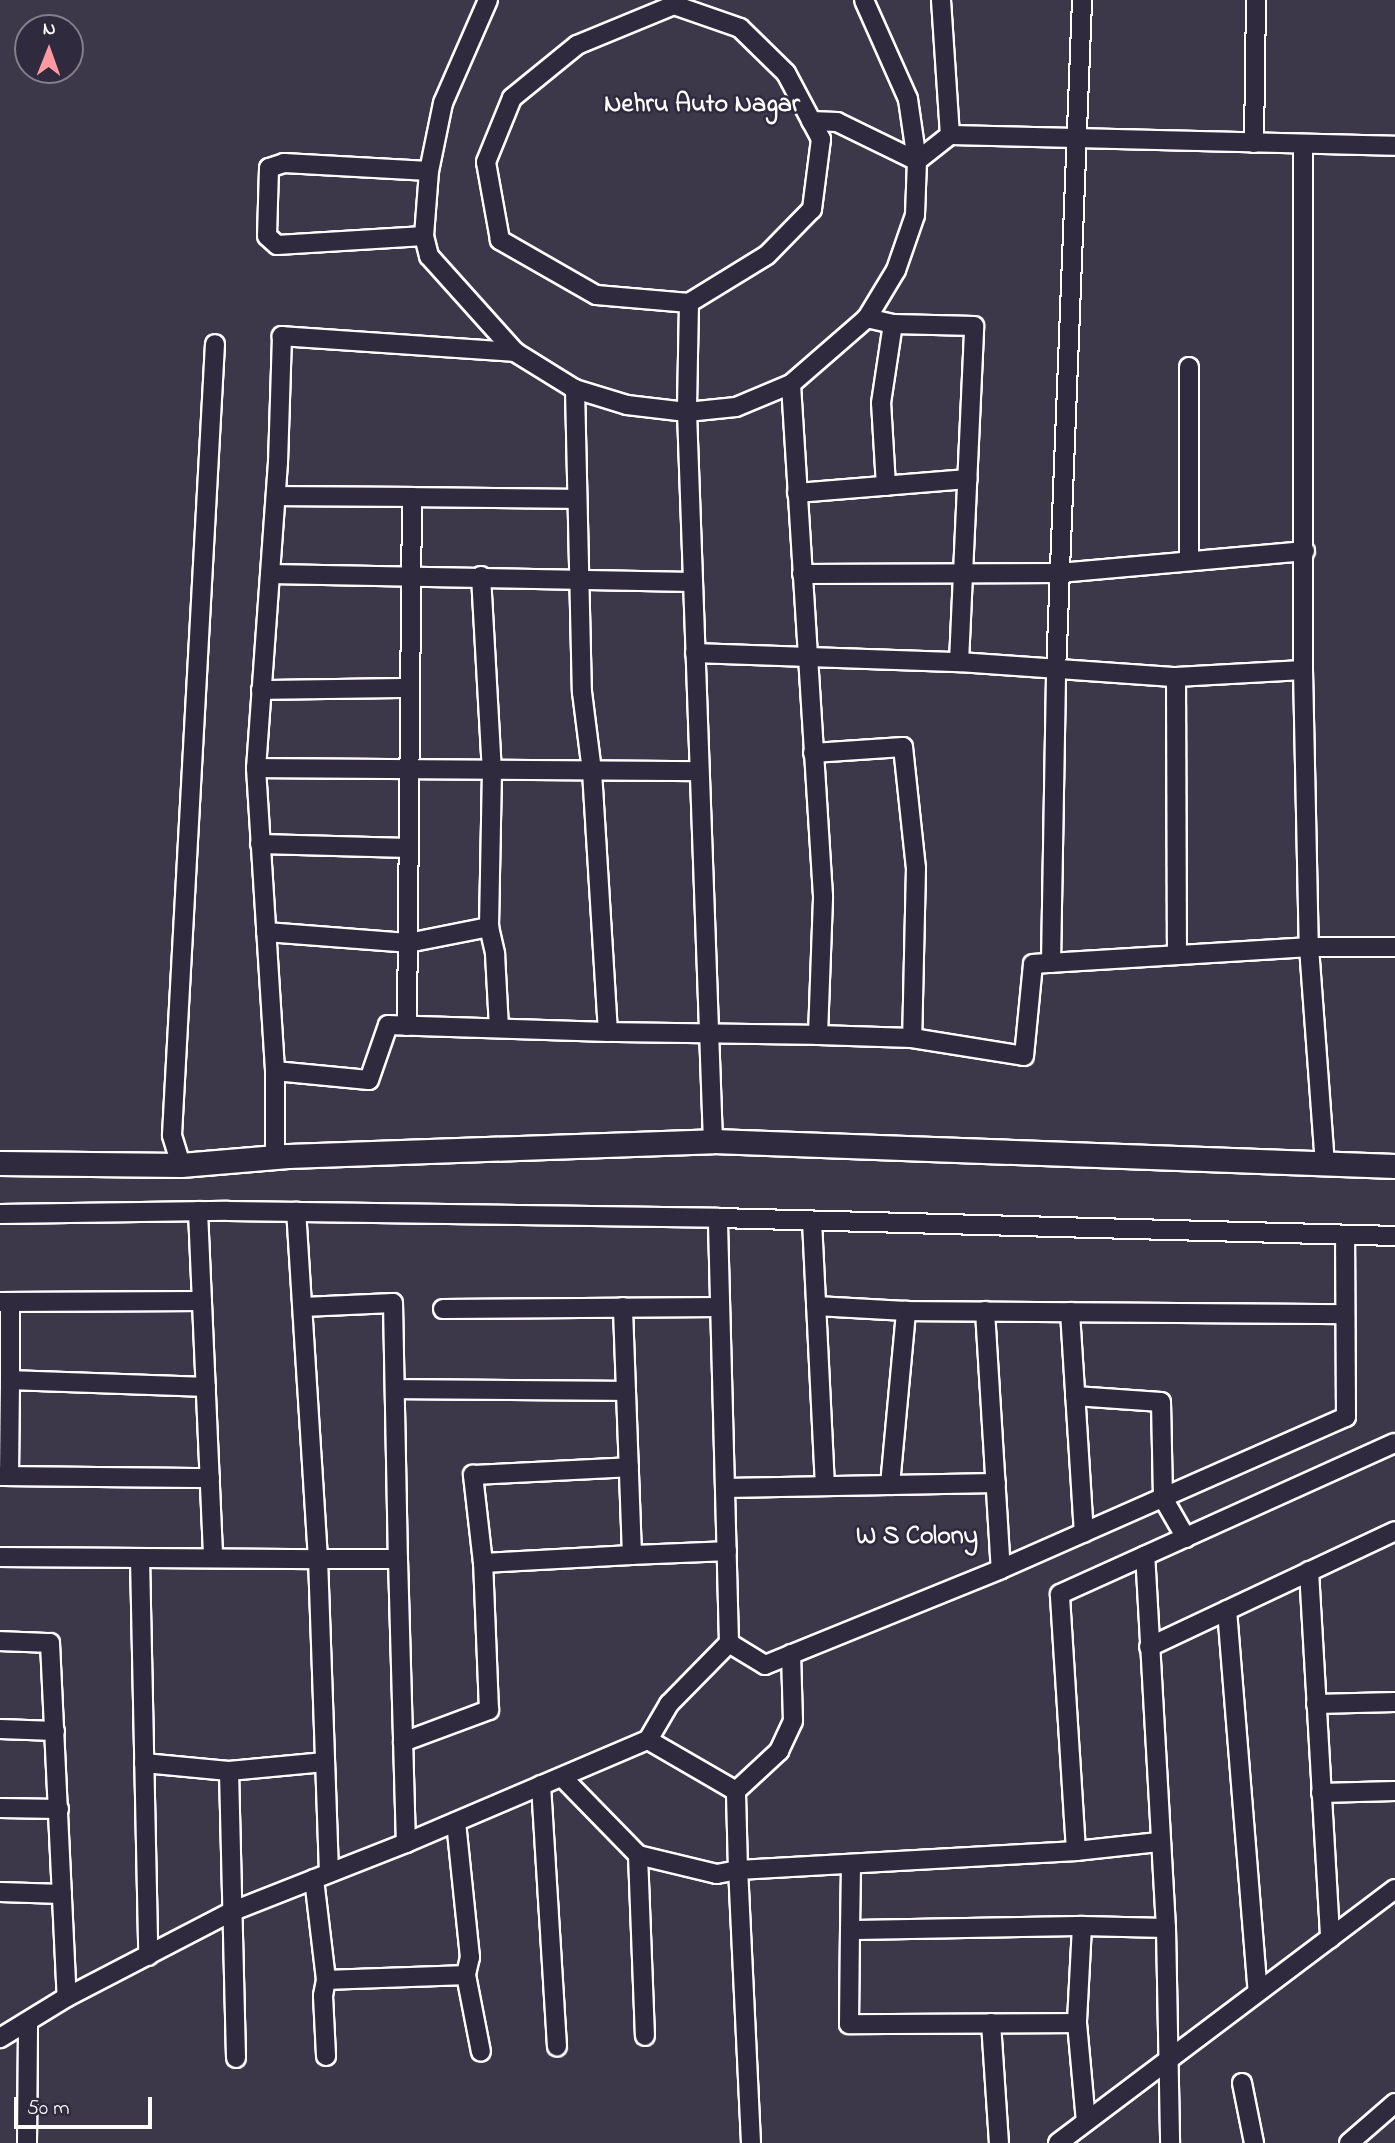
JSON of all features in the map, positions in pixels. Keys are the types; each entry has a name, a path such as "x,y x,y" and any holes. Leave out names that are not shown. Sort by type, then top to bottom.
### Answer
{"main road":[{"path":"0,1163 181,1165 275,1157 713,1141 1395,1166"}],"street":[{"path":"485,1 443,103 429,171 424,236 429,256 515,352 575,389 626,405 687,412 736,407 791,384 867,318 896,270 915,215 917,161 908,99 864,0"},
{"path":"941,0 950,135"},
{"path":"1051,963 1056,672 1080,139 1082,0"},
{"path":"1254,143 1256,0"},
{"path":"673,3 740,28 786,73 821,139 812,209 767,255 689,303 596,295 500,240 486,162 512,98 577,45 673,3"},
{"path":"811,121 837,122 917,161"},
{"path":"917,161 950,135 1395,146"},
{"path":"1303,144 1303,670 1309,947 1325,1163"},
{"path":"424,236 277,246 267,236 269,168 285,163 429,171"},
{"path":"689,303 687,412 713,1141"},
{"path":"867,318 893,324 974,326 958,662"},
{"path":"886,486 881,403 893,324"},
{"path":"275,1157 275,1071 256,768 276,496 282,336 515,352"},
{"path":"181,1165 172,1135 215,344"},
{"path":"1189,367 1189,561"},
{"path":"791,384 822,896 818,1035"},
{"path":"575,389 576,581 582,692 592,771 608,1032"},
{"path":"797,493 967,479"},
{"path":"276,496 575,499"},
{"path":"407,1026 412,497"},
{"path":"802,574 1060,573 1305,551"},
{"path":"270,574 693,582"},
{"path":"481,576 492,770 489,927 499,1028"},
{"path":"695,653 958,662 1056,672 1176,677 1303,670"},
{"path":"1176,677 1177,955"},
{"path":"261,690 410,688"},
{"path":"813,753 903,747 916,868 912,1038"},
{"path":"256,768 699,771"},
{"path":"260,844 409,848"},
{"path":"266,932 408,943 489,927"},
{"path":"275,1071 369,1080 388,1025 708,1036 912,1038 1024,1056 1033,964 1309,947 1395,947"},
{"path":"198,1211 213,1558"},
{"path":"0,1214 198,1211 718,1218 1395,1236"},
{"path":"296,1212 318,1559 325,1762 321,1876 326,1980 323,1996 326,2056"},
{"path":"0,2038 67,1997 233,1911 406,1843 648,1740 670,1704 729,1643 718,1218"},
{"path":"812,1221 825,1486"},
{"path":"765,1665 1001,1569 1346,1417 1345,1235"},
{"path":"202,1301 5,1302 10,1380 5,1476 210,1478"},
{"path":"303,1307 393,1303 406,1843"},
{"path":"816,1306 906,1311 1345,1314"},
{"path":"623,1307 632,1555"},
{"path":"443,1309 720,1307"},
{"path":"890,1485 906,1311"},
{"path":"985,1311 1001,1569"},
{"path":"1070,1312 1084,1533"},
{"path":"10,1380 205,1387"},
{"path":"395,1389 626,1391"},
{"path":"1076,1396 1161,1402 1163,1498 1186,1538"},
{"path":"1076,1852 1060,1594 1395,1443"},
{"path":"403,1742 489,1710 483,1563 473,1475 629,1467"},
{"path":"725,1488 996,1483"},
{"path":"1149,1647 1395,1531"},
{"path":"483,1563 727,1552"},
{"path":"1145,1556 1159,1842 1166,1928 1166,2061 1170,2143"},
{"path":"0,1557 398,1559"},
{"path":"141,1558 148,1956"},
{"path":"1308,1572 1330,1938"},
{"path":"1227,1610 1258,1992"},
{"path":"0,1641 50,1643 67,1997"},
{"path":"729,1643 765,1665 792,1686"},
{"path":"751,2143 736,1791 779,1751 793,1721 791,1654"},
{"path":"1316,1704 1395,1702"},
{"path":"0,1729 55,1731"},
{"path":"648,1740 736,1791"},
{"path":"144,1763 229,1771 325,1762"},
{"path":"229,1771 236,2058"},
{"path":"562,1777 638,1856 717,1874 738,1870 1076,1852 1159,1842"},
{"path":"541,1785 558,2047"},
{"path":"1321,1793 1395,1791"},
{"path":"0,1808 59,1809"},
{"path":"456,1822 470,1957 466,1975 481,2052"},
{"path":"638,1856 645,2036"},
{"path":"850,1864 849,2024 1077,2023"},
{"path":"1058,2143 1395,1889"},
{"path":"0,1892 62,1894"},
{"path":"850,1930 1082,1926 1166,1928"},
{"path":"1082,1926 1077,2023 1086,2122"},
{"path":"326,1980 466,1975"},
{"path":"27,2022 27,2143"},
{"path":"991,2023 999,2143"},
{"path":"1242,2083 1254,2143"},
{"path":"1349,2143 1395,2103"}],"district":[{"name":"Nehru Auto Nagar","path":"702,106"},
{"name":"W S Colony","path":"917,1538"}]}
